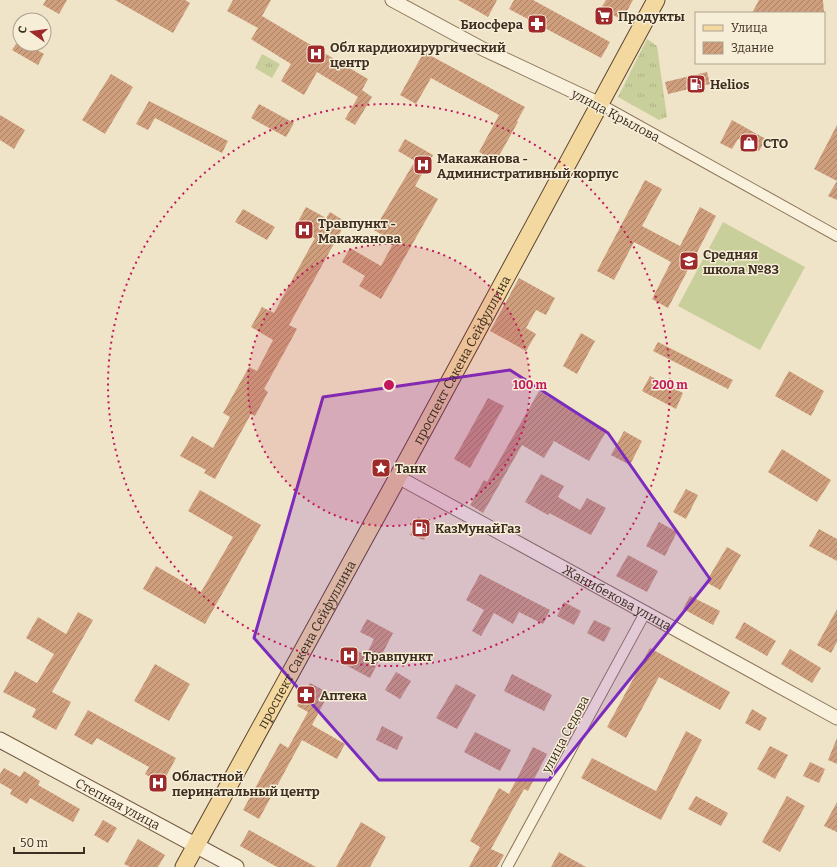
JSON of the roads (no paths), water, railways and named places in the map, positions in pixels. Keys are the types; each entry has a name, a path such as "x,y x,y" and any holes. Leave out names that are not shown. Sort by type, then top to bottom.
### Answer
{"main road":[{"name":"проспект Сакена Сейфуллина","path":"184,867 398,477 656,0"},
{"name":"Степная улица","path":"0,740 236,867"}],"street":[{"name":"улица Крылова","path":"392,0 483,48 600,104 837,236"},
{"name":"Жанибекова улица","path":"398,477 837,718"},
{"name":"улица Седова","path":"507,867 645,613"}],"place":[{"name":"Продукты","path":"604,16"},
{"name":"Биосфера","path":"537,24"},
{"name":"Обл кардиохирургический центр","path":"316,54"},
{"name":"Helios","path":"696,84"},
{"name":"СТО","path":"749,143"},
{"name":"Макажанова - Административный корпус","path":"423,165"},
{"name":"Травпункт - Макажанова","path":"304,230"},
{"name":"Средняя школа №83","path":"689,261"},
{"name":"Танк","path":"381,468"},
{"name":"КазМунайГаз","path":"421,528"},
{"name":"Травпункт","path":"349,656"},
{"name":"Аптека","path":"306,695"},
{"name":"Областной перинатальный центр","path":"158,783"}]}
